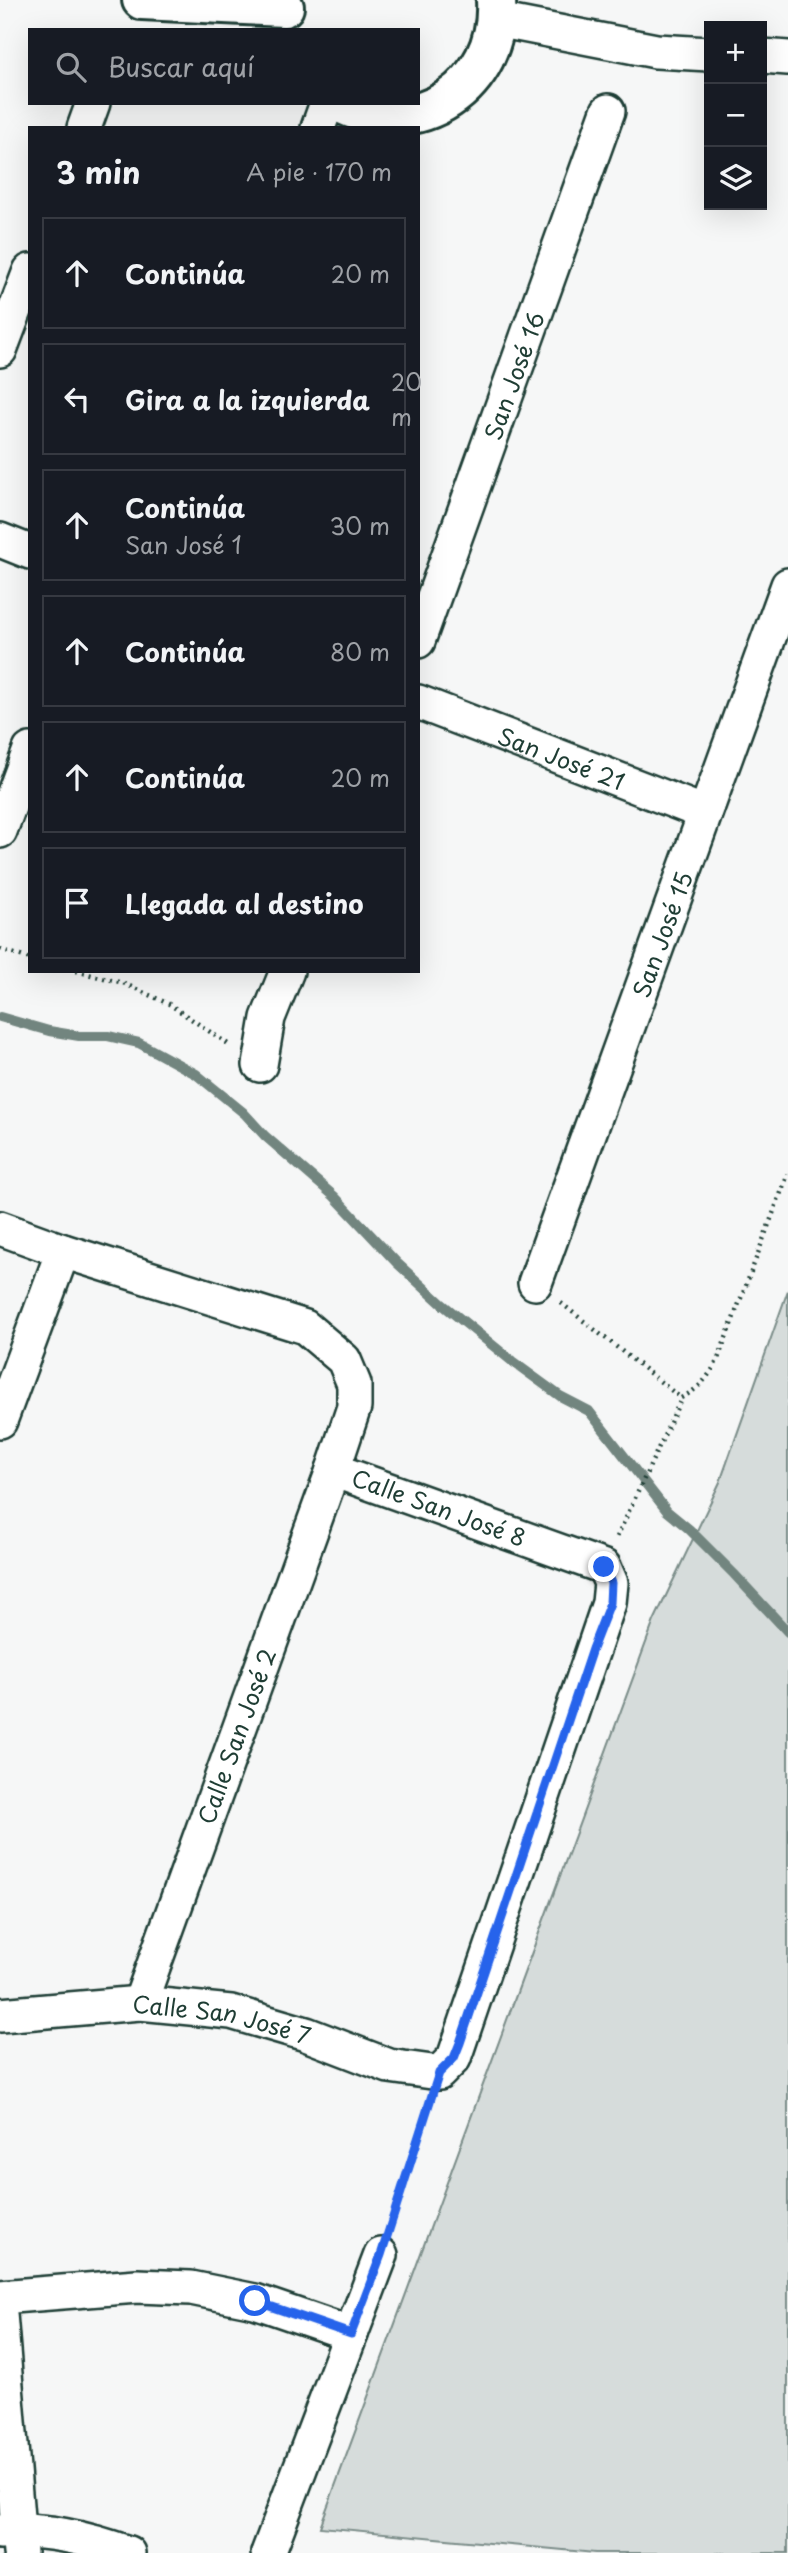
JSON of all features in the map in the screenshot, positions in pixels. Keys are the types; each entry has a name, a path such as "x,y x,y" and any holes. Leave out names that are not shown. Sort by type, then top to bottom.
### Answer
{"street":[{"path":"142,0 285,12"},
{"path":"344,105 384,122 418,113 448,100 472,79 489,51 496,10 656,51 704,54"},
{"path":"767,56 788,58"},
{"path":"85,126 92,105"},
{"path":"319,126 326,105"},
{"name":"San José 16","path":"420,635 608,111"},
{"path":"0,350 28,276"},
{"path":"0,540 28,551"},
{"name":"San José 15","path":"535,1283 788,585"},
{"name":"San José 21","path":"420,703 705,813"},
{"path":"0,831 28,755"},
{"path":"260,1065 268,1018 286,973"},
{"name":"Calle San José 8","path":"0,1228 63,1251 305,1328 344,1360 354,1384 354,1407 333,1470 604,1567 611,1583 610,1603 592,1649 460,2043 454,2058 439,2073"},
{"path":"0,1421 63,1251"},
{"name":"Calle San José 2","path":"140,2003 333,1470"},
{"name":"Calle San José 7","path":"0,2015 140,2003 231,2012 306,2034 389,2066 439,2073"},
{"path":"268,2553 381,2255"},
{"path":"0,2297 137,2286 191,2288 255,2301 351,2334"},
{"path":"0,2314 13,2538 45,2532 94,2541 128,2553"}],"path":[{"path":"0,949 28,958"},
{"path":"84,973 122,983 169,1004 260,1065"},
{"path":"631,1508 681,1398 701,1385 718,1359 788,1174"},
{"path":"535,1283 681,1398"},
{"path":"381,2255 439,2073"}],"shaded area":[{"path":"788,1290 788,2553 595,2553 320,2527 654,1621 720,1482"}],"waterway":[{"path":"0,1017 49,1031 79,1036 108,1036 139,1043 196,1074 244,1113 265,1136 334,1196 397,1263 442,1304 560,1396 589,1411 667,1511 689,1529 788,1632"}],"route":[{"path":"255,2301 351,2334 381,2255 439,2073 454,2058 460,2043 592,1649 610,1603 611,1583 604,1567"}]}
